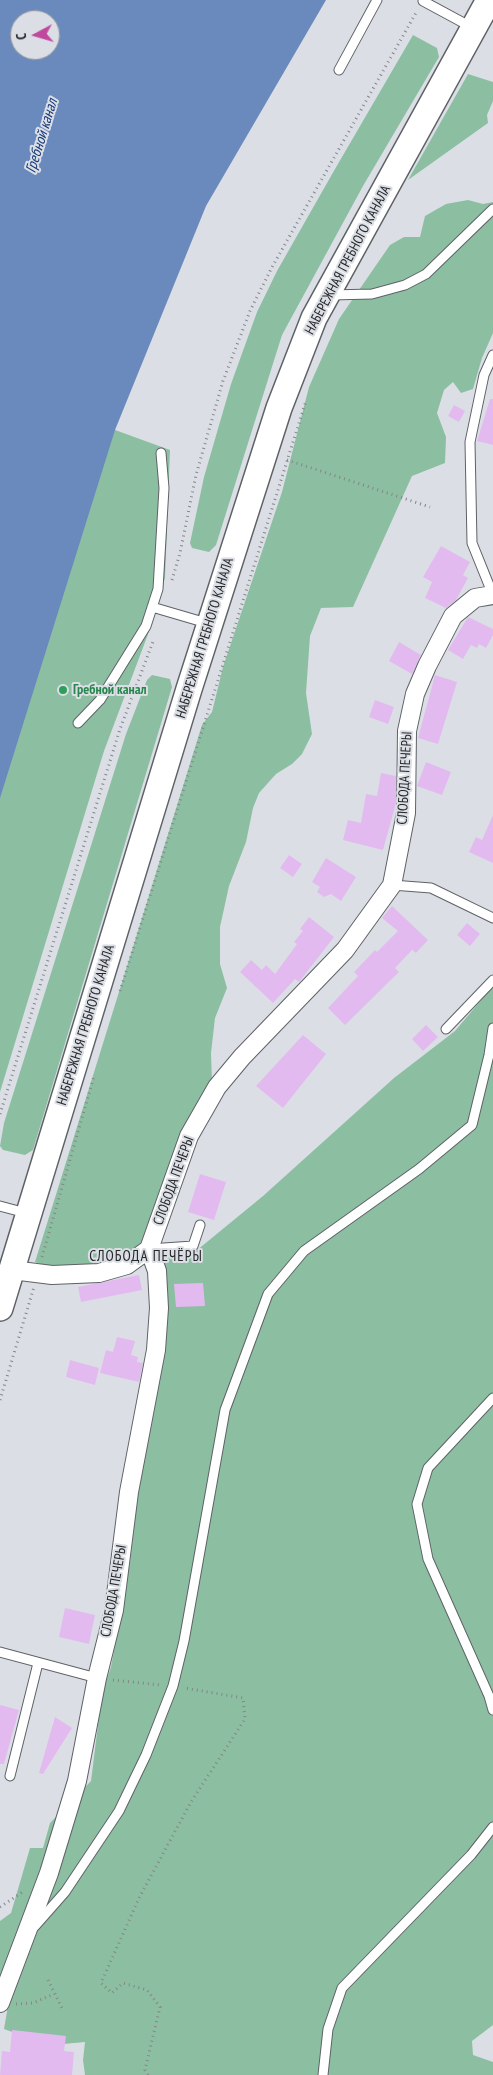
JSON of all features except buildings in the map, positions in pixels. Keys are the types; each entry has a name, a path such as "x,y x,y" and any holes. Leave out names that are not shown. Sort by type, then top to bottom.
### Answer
{"street":[{"name":"НАБЕРЕЖНАЯ ГРЕБНОГО КАНАЛА","path":"0,1308 210,624 279,408 314,318 489,0"},
{"name":"СЛОБОДА ПЕЧЕРЫ","path":"0,2002 49,1873 77,1782 97,1678 114,1610 129,1492 156,1350 157,1271 149,1249 189,1136 217,1087 242,1057 345,950 392,885 406,812 407,731 416,694 427,666 453,616 476,598 493,595"},
{"path":"12,1270 52,1275 99,1273 127,1265 149,1249"}],"lane":[{"path":"339,70 377,0"},
{"path":"423,1 473,28"},
{"path":"326,296 372,294 405,285 426,274 493,209"},
{"path":"493,354 484,375 470,442 472,543 493,595"},
{"path":"78,723 100,700 146,626 158,589 164,488 161,453"},
{"path":"152,607 210,624"},
{"path":"392,885 431,888 493,918"},
{"path":"446,1029 493,980"},
{"path":"26,1936 64,1892 119,1811 146,1755 173,1686 184,1641 225,1410 268,1294 304,1251 419,1169 472,1125 489,1055 493,1028"},
{"path":"0,1206 28,1214"},
{"path":"149,1249 193,1246 200,1225"},
{"path":"493,1398 428,1468 417,1504 428,1559 489,1696 493,1710"},
{"path":"0,1652 97,1678"},
{"path":"10,1776 38,1663"},
{"path":"323,2075 328,2029 342,1988 471,1855 493,1827"}],"path":[{"path":"0,1114 120,729 147,660 163,610 180,553 196,475 223,381 250,311 271,269 423,1"},
{"path":"119,993 172,831 307,396"},
{"path":"286,460 430,507"},
{"path":"0,1400 94,1075"},
{"path":"97,1678 173,1686 243,1698 245,1719 190,1802 138,1898 101,1983 112,1993 123,1983 147,1990 160,2007 145,2070 148,2075"},
{"path":"48,1980 62,2008"},
{"path":"0,2002 33,2003 54,1994"}],"green space":[{"path":"413,35 437,48 439,57 363,186 282,335 216,545 209,552 192,548 190,543 204,477 231,384 257,312 277,271"},
{"path":"468,74 493,82 493,101 487,115 488,123 408,180"},
{"path":"468,200 483,204 493,202 493,333 482,358 473,389 461,393 453,382 444,390 437,413 446,437 445,463 412,476 353,607 321,608 310,636 306,693 312,734 302,754 292,764 276,774 259,793 253,808 246,842 229,886 220,927 220,964 227,988 215,1018 211,1053 212,1082 150,1237 136,1248 100,1263 51,1267 35,1262 202,725 212,712 223,667 282,492 309,387 339,319 390,245 404,237 420,237 425,216 446,204"},
{"name":"Гребной канал","path":"0,388 170,450 165,578 150,629 104,751 0,1092"},
{"path":"152,675 170,679 172,687 33,1150 25,1155 3,1150 0,1146 4,1123 126,734 147,680"},
{"path":"493,986 493,2025 472,2041 473,2055 493,2062 493,2075 85,2075 83,2060 85,2042 63,2044 29,2038 4,2029 9,2000 0,2005 0,1921 11,1913 30,1848 43,1848 50,1823 91,1781 102,1693 111,1667 130,1563 134,1527 133,1510 161,1257 196,1251 263,1196 394,1078 455,1031"}],"water":[{"name":"Гребной канал","path":"0,0 326,0 206,206 115,430 0,798"}],"place":[{"name":"Гребной канал","path":"63,690"}],"district":[{"name":"СЛОБОДА ПЕЧЁРЫ","path":"146,1257"}]}
